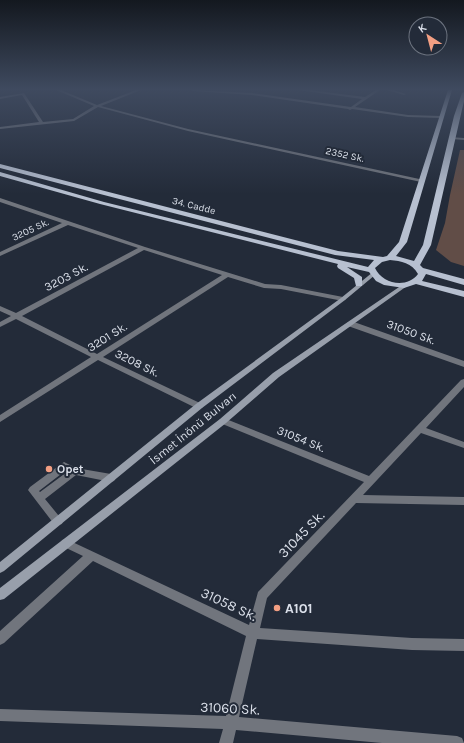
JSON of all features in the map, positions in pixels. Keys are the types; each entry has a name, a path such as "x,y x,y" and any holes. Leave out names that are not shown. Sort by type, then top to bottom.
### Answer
{"main road":[{"path":"372,272 373,264 387,259 403,242 420,180 438,125"},
{"path":"418,268 427,245 452,138 457,125"},
{"name":"34. Cadde","path":"0,166 338,253 404,260 418,268"},
{"name":"34. Cadde","path":"0,174 102,203 329,259 372,272 380,280 387,283 405,284 417,282"},
{"path":"329,259 351,271 358,278 359,284"},
{"path":"418,268 422,274 421,278 417,282 464,294"},
{"path":"418,268 464,282"},
{"name":"İsmet İnönü Bulvarı","path":"0,568 199,406 342,299 372,272"},
{"name":"İsmet İnönü Bulvarı","path":"3,594 222,421 276,375 351,324 405,284"}],"street":[{"path":"0,128 23,125"},
{"name":"2352 Sk.","path":"168,125 420,180"},
{"path":"452,138 464,139"},
{"path":"0,200 226,275 264,286 281,287 342,299"},
{"name":"3205 Sk.","path":"0,254 68,223"},
{"name":"3203 Sk.","path":"0,325 143,248"},
{"name":"3201 Sk.","path":"0,419 226,275"},
{"name":"3208 Sk.","path":"0,308 199,406"},
{"name":"31050 Sk.","path":"351,324 464,364"},
{"name":"31045 Sk.","path":"226,743 262,596 464,382"},
{"name":"31054 Sk.","path":"222,421 371,481"},
{"path":"419,429 464,445"},
{"path":"58,521 39,498 74,471 111,478"},
{"path":"355,499 464,502"},
{"name":"31058 Sk.","path":"66,543 252,633 412,644 464,645"},
{"path":"0,639 92,556"},
{"name":"31060 Sk.","path":"0,715 231,723 457,743"}],"building":[{"path":"460,150 464,150 464,266 451,262 436,250 445,223"}],"place":[{"name":"Opet","path":"49,469"},
{"name":"A101","path":"277,608"}]}
